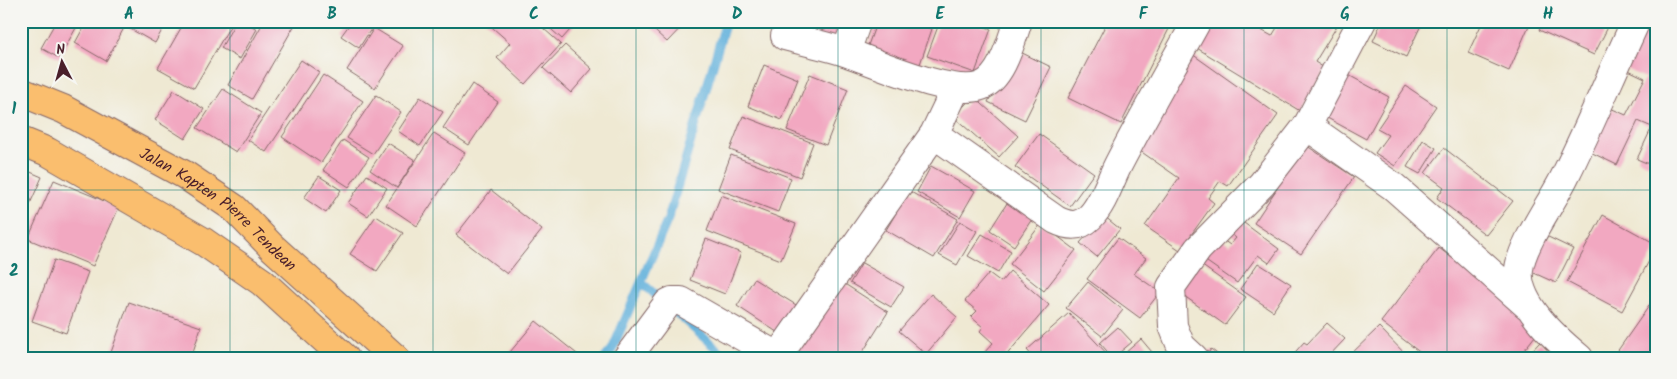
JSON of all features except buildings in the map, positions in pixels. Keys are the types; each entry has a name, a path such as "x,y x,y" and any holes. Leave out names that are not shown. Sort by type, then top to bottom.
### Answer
{"main road":[{"name":"Jalan Kapten Pierre Tendean","path":"21,92 63,109 186,175 234,208 272,246 395,358"},
{"name":"Jalan Kapten Pierre Tendean","path":"21,141 48,152 204,242 262,282 345,358"}],"street":[{"path":"846,52 857,21"},
{"path":"785,36 846,52 936,83 956,88 971,88 982,86 996,73 1005,58 1018,21"},
{"path":"934,134 1056,220 1068,226 1080,223 1089,219 1096,210 1118,163 1196,21"},
{"path":"1194,358 1181,346 1173,326 1171,287 1198,249 1262,184 1307,126 1362,21"},
{"path":"1527,305 1521,288 1519,270 1527,246 1566,175 1636,21"},
{"path":"627,358 668,302 676,300 681,301 768,351 778,352 782,350 934,134 956,88"},
{"path":"1307,126 1394,188 1527,305 1578,358"}],"waterway":[{"path":"605,358 612,350 668,219 726,21"},
{"path":"641,282 727,358"}]}
